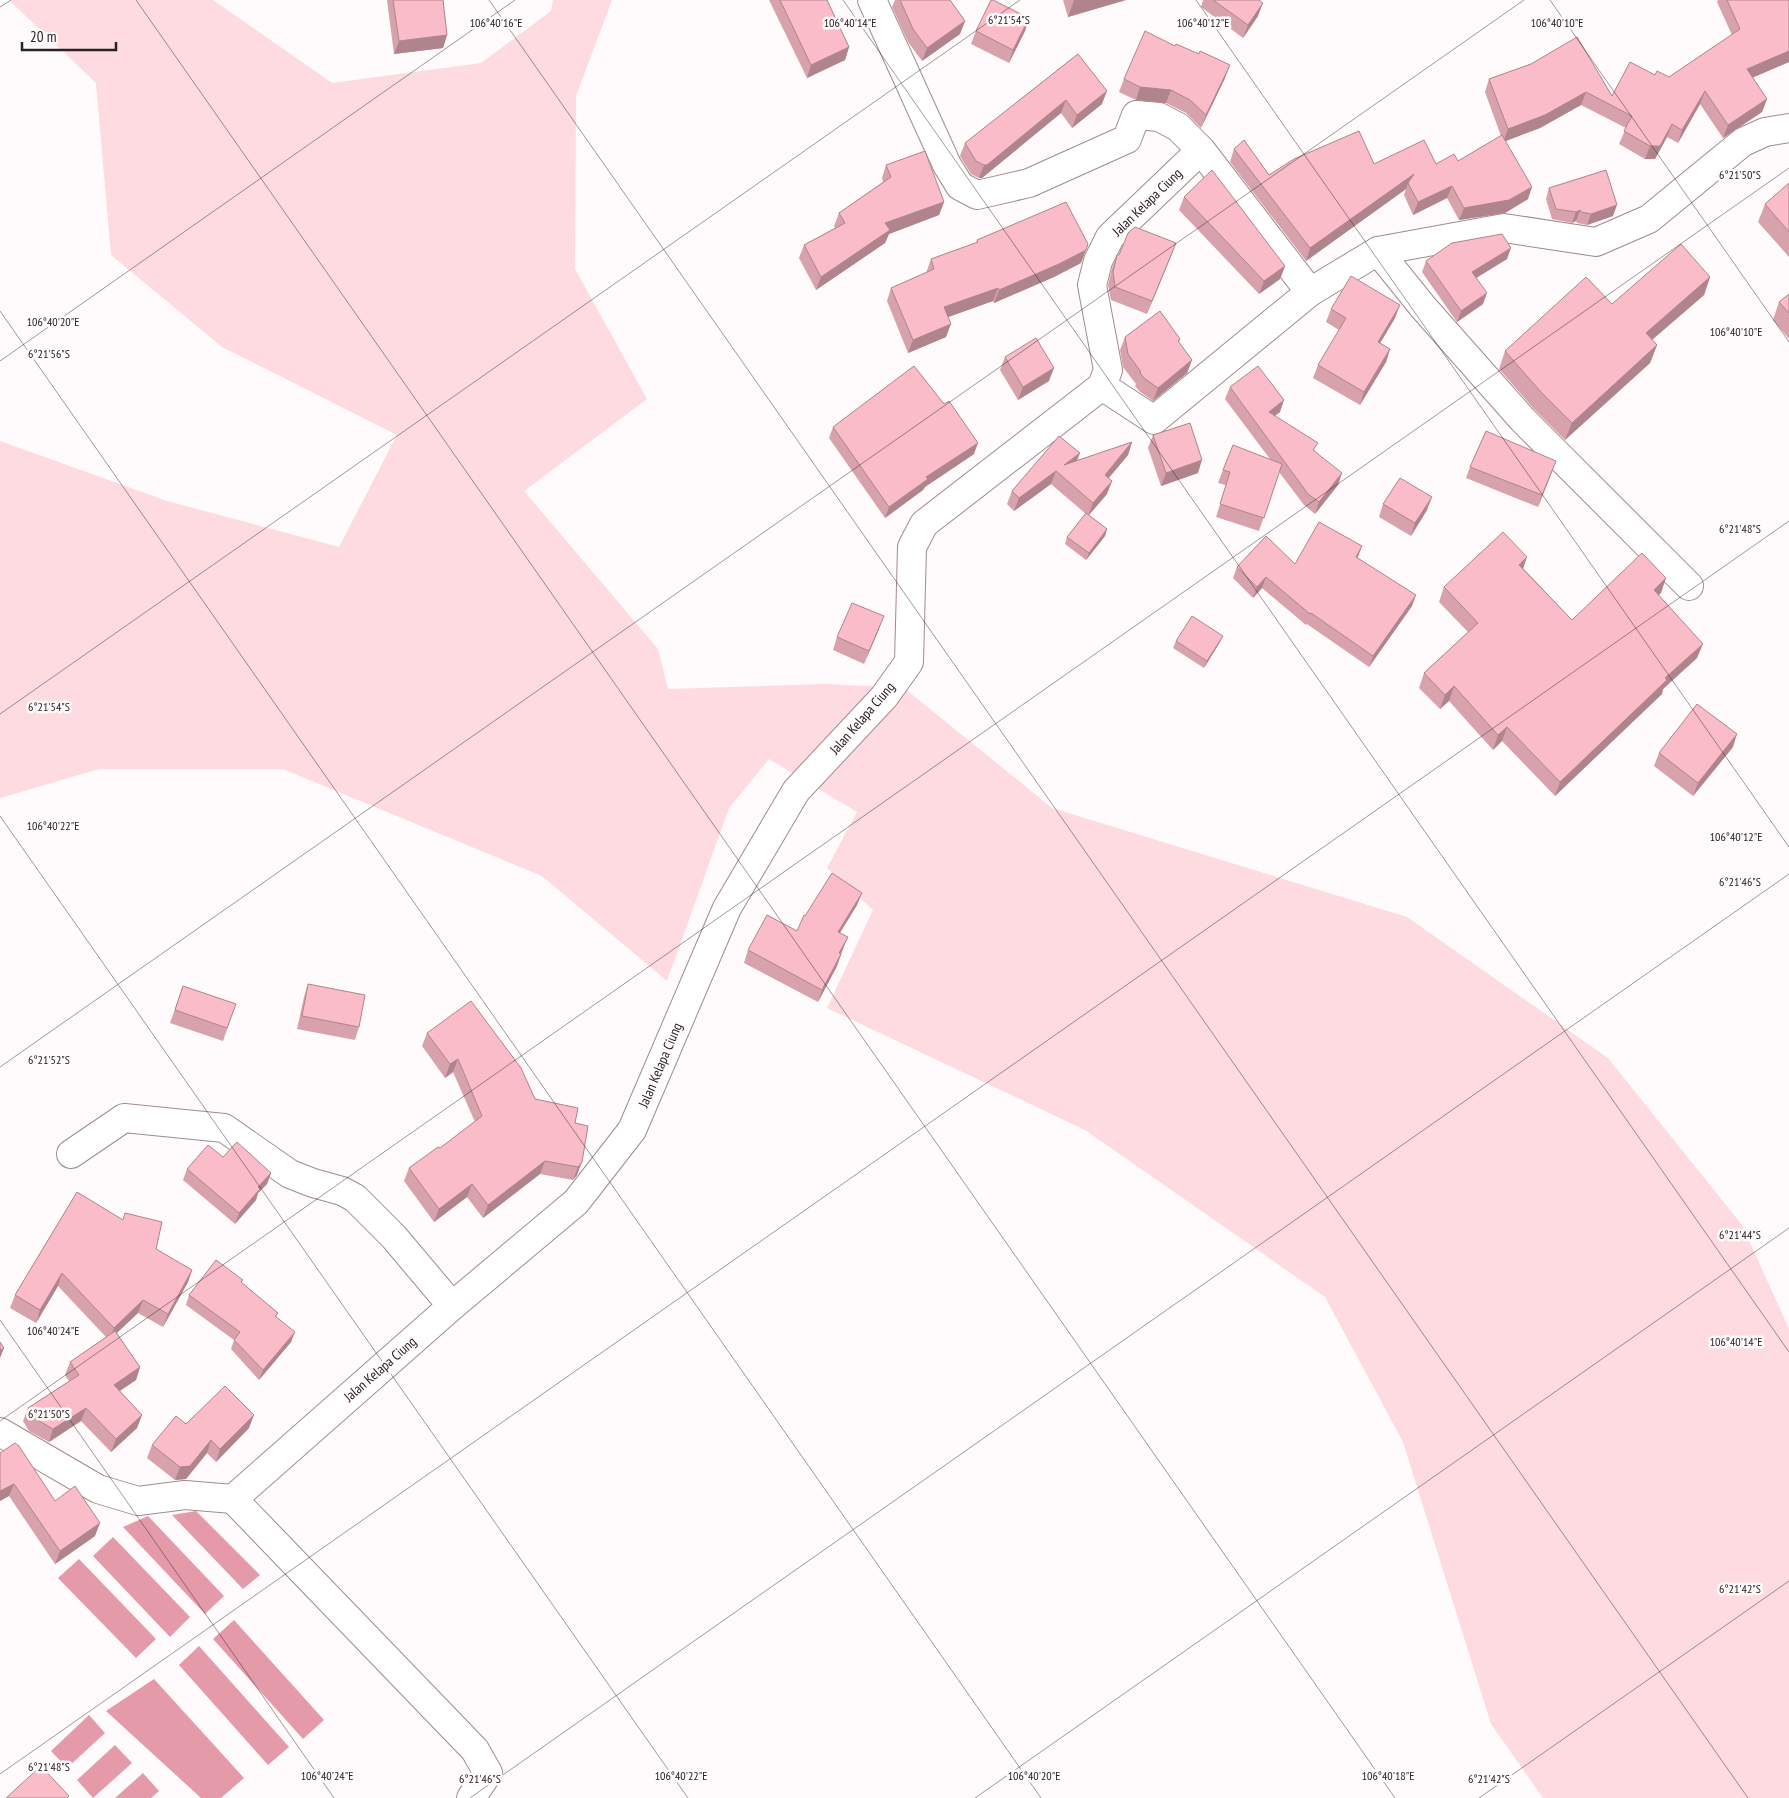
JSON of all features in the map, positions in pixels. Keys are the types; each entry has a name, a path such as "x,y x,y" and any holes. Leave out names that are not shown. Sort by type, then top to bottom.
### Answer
{"street":[{"path":"872,0 947,165 960,186 977,195 1029,183 1127,139 1136,115 1159,116 1178,126 1200,150 1310,292"},
{"path":"1102,386 1154,420 1310,292 1378,251 1504,228 1596,242 1648,219 1743,142 1765,132 1789,128"},
{"name":"Jalan Kelapa Ciung","path":"233,1499 452,1306 576,1202 632,1130 727,908 796,791 884,697 909,662 912,547 924,524 1102,386 1108,370 1092,285 1098,261 1110,237 1200,150"},
{"path":"1378,251 1423,307 1522,420 1689,586"},
{"path":"72,1154 124,1118 224,1128 290,1174 312,1183 342,1191 355,1198 394,1237 452,1306"},
{"path":"0,1432 98,1489 138,1501 185,1495 233,1499 476,1750 488,1773 471,1798"}],"shaded area":[{"path":"9,0 213,0 332,83 481,63 551,11 553,0 612,0 576,96 575,269 647,399 524,491 658,649 668,689 826,684 904,688 1052,808 1407,917 1608,1058 1742,1225 1789,1329 1789,1798 1543,1798 1491,1724 1403,1442 1325,1297 1085,1130 827,1008 873,910 827,868 857,812 769,759 729,808 667,981 542,876 283,769 99,769 0,798 0,441 167,501 339,547 397,435 222,347 111,255 96,83"},
{"path":"196,1511 260,1575 243,1589 172,1515"},
{"path":"148,1516 224,1596 205,1614 123,1527"},
{"path":"113,1537 190,1617 170,1637 93,1556"},
{"path":"79,1559 156,1639 136,1658 58,1578"},
{"path":"234,1620 324,1720 303,1739 213,1639"},
{"path":"199,1646 289,1747 268,1765 179,1665"},
{"path":"154,1679 244,1778 221,1798 201,1798 106,1711"},
{"path":"89,1715 105,1733 67,1768 51,1751"},
{"path":"115,1745 132,1763 93,1798 77,1780"},
{"path":"143,1773 159,1791 151,1798 115,1798"}],"building":[{"path":"393,0 443,0 447,35 399,41"},
{"path":"780,0 827,0 849,47 811,65"},
{"path":"900,0 950,0 965,21 927,48 913,29"},
{"path":"991,0 1029,18 1013,50 976,31"},
{"path":"1213,0 1259,0 1263,3 1248,25"},
{"path":"1727,0 1789,0 1789,51 1747,69 1767,99 1728,125 1705,91 1682,130 1672,124 1660,146 1650,146 1624,131 1632,116 1586,92 1545,115 1508,129 1489,79 1531,64 1577,37 1612,96 1630,62 1655,75 1657,71 1669,77 1740,29"},
{"path":"1145,31 1175,46 1176,44 1199,54 1200,51 1230,65 1206,115 1190,100 1171,90 1140,87 1124,79"},
{"path":"1078,54 1107,91 1077,115 1066,100 987,165 976,161 965,143"},
{"path":"1359,131 1374,164 1424,140 1436,164 1454,154 1458,161 1502,135 1532,187 1509,200 1464,208 1452,186 1418,202 1408,183 1414,174 1310,248 1234,149 1244,140 1269,175 1294,159"},
{"path":"925,151 944,202 885,223 890,230 821,277 804,245 845,223 839,213 891,177 886,165"},
{"path":"1212,170 1285,266 1264,281 1184,197"},
{"path":"1606,170 1617,205 1591,214 1581,212 1580,210 1576,212 1556,209 1549,188"},
{"path":"1789,183 1789,232 1765,204"},
{"path":"1066,202 1088,244 1086,250 999,290 998,288 944,307 951,324 913,340 891,288 934,269 931,259 978,242 977,240"},
{"path":"1135,227 1176,243 1152,301 1115,287 1113,272 1117,255 1119,255 1128,233"},
{"path":"1502,234 1511,248 1472,272 1487,293 1461,311 1426,261 1452,243"},
{"path":"1681,244 1710,277 1646,333 1657,345 1572,423 1541,392 1505,351 1586,277 1612,304"},
{"path":"1351,276 1400,305 1378,342 1390,349 1364,392 1318,365 1346,318 1331,309"},
{"path":"1789,294 1789,313 1779,302"},
{"path":"1160,311 1192,360 1158,388 1140,373 1128,354 1125,337"},
{"path":"1036,338 1054,368 1023,387 1005,357"},
{"path":"914,366 944,404 949,401 978,443 926,477 928,479 889,507 833,427"},
{"path":"1258,366 1284,400 1269,412 1318,443 1313,450 1342,473 1319,502 1308,494 1230,387"},
{"path":"1190,423 1202,460 1166,473 1153,435"},
{"path":"1486,431 1556,461 1542,495 1470,467"},
{"path":"1059,436 1080,453 1064,465 1132,442 1105,475 1112,481 1093,503 1056,471 1019,498 1012,491"},
{"path":"1233,445 1282,464 1264,518 1220,504 1230,472 1223,470"},
{"path":"1400,478 1432,497 1415,523 1383,504"},
{"path":"1086,513 1107,529 1089,553 1067,537"},
{"path":"1319,522 1362,546 1356,557 1416,595 1373,656 1310,614 1266,577 1257,587 1237,567 1266,536 1295,564"},
{"path":"1503,532 1527,557 1519,565 1572,620 1642,553 1666,578 1654,590 1703,644 1665,678 1667,680 1560,782 1507,727 1498,735 1454,686 1445,695 1424,673 1478,623 1444,587"},
{"path":"852,603 884,616 869,651 837,637"},
{"path":"1192,616 1223,636 1207,661 1176,641"},
{"path":"1697,704 1737,734 1698,783 1659,753"},
{"path":"832,873 862,893 838,932 848,937 822,990 748,950 767,915 797,931 804,915"},
{"path":"308,984 365,995 359,1027 302,1016"},
{"path":"183,986 236,1004 227,1028 175,1010"},
{"path":"471,1001 521,1068 535,1099 578,1108 575,1123 588,1126 582,1162 578,1167 545,1161 488,1205 472,1184 439,1209 409,1168 438,1147 440,1148 482,1116 458,1059 450,1064 427,1033"},
{"path":"237,1142 271,1173 239,1213 187,1169 208,1145 223,1157"},
{"path":"77,1192 123,1220 125,1213 162,1222 156,1249 192,1270 168,1314 143,1300 114,1328 62,1273 40,1310 15,1295"},
{"path":"216,1260 243,1280 241,1282 278,1313 275,1316 295,1332 263,1370 234,1340 240,1332 189,1295"},
{"path":"115,1331 140,1367 114,1385 142,1415 116,1439 86,1408 53,1429 34,1418 28,1408 79,1375 70,1362"},
{"path":"0,1342 4,1348 0,1350"},
{"path":"225,1386 254,1415 220,1449 211,1440 190,1466 180,1467 152,1445 176,1416 186,1424"},
{"path":"15,1443 19,1446 55,1501 75,1486 100,1523 60,1551 14,1484 0,1491 0,1453"},
{"path":"41,1766 69,1796 67,1798 6,1798"}]}
